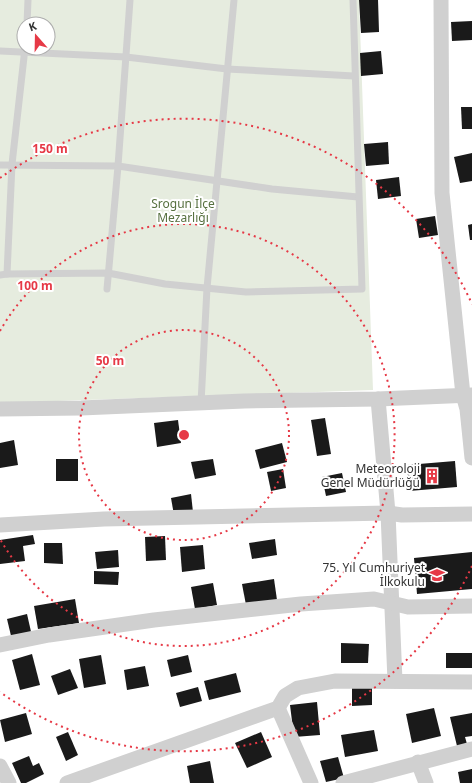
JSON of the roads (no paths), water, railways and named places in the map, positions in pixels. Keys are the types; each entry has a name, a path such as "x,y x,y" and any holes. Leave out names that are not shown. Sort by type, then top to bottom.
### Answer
{"street":[{"path":"442,0 442,193 467,395 472,458"},
{"path":"0,409 81,408 467,395"},
{"path":"378,399 388,513 395,681"},
{"path":"0,525 104,519 388,513 402,515 472,514"},
{"path":"0,646 49,635 154,620 301,604 374,598 408,607 472,606"},
{"path":"67,783 278,708 285,696 298,688 335,681 472,682"},
{"path":"278,708 311,783"},
{"path":"343,783 472,749"},
{"path":"418,762 426,783"},
{"path":"0,766 9,783"}],"lane":[{"path":"27,16 28,0"},
{"path":"107,289 118,166 130,0"},
{"path":"200,403 207,288 234,0"},
{"path":"24,56 12,164 4,274 108,273 165,284 246,292 362,289 354,76 353,0"},
{"path":"0,51 16,50"},
{"path":"56,52 126,57 227,69 354,76"},
{"path":"0,165 118,166 272,189 358,197"}],"place":[{"name":"Meteoroloji Genel Müdürlüğü","path":"432,476"},
{"name":"75. Yıl Cumhuriyet İlkokulu","path":"437,575"}],"park label":[{"name":"Srogun İlçe Mezarlığı","path":"183,211"}]}
